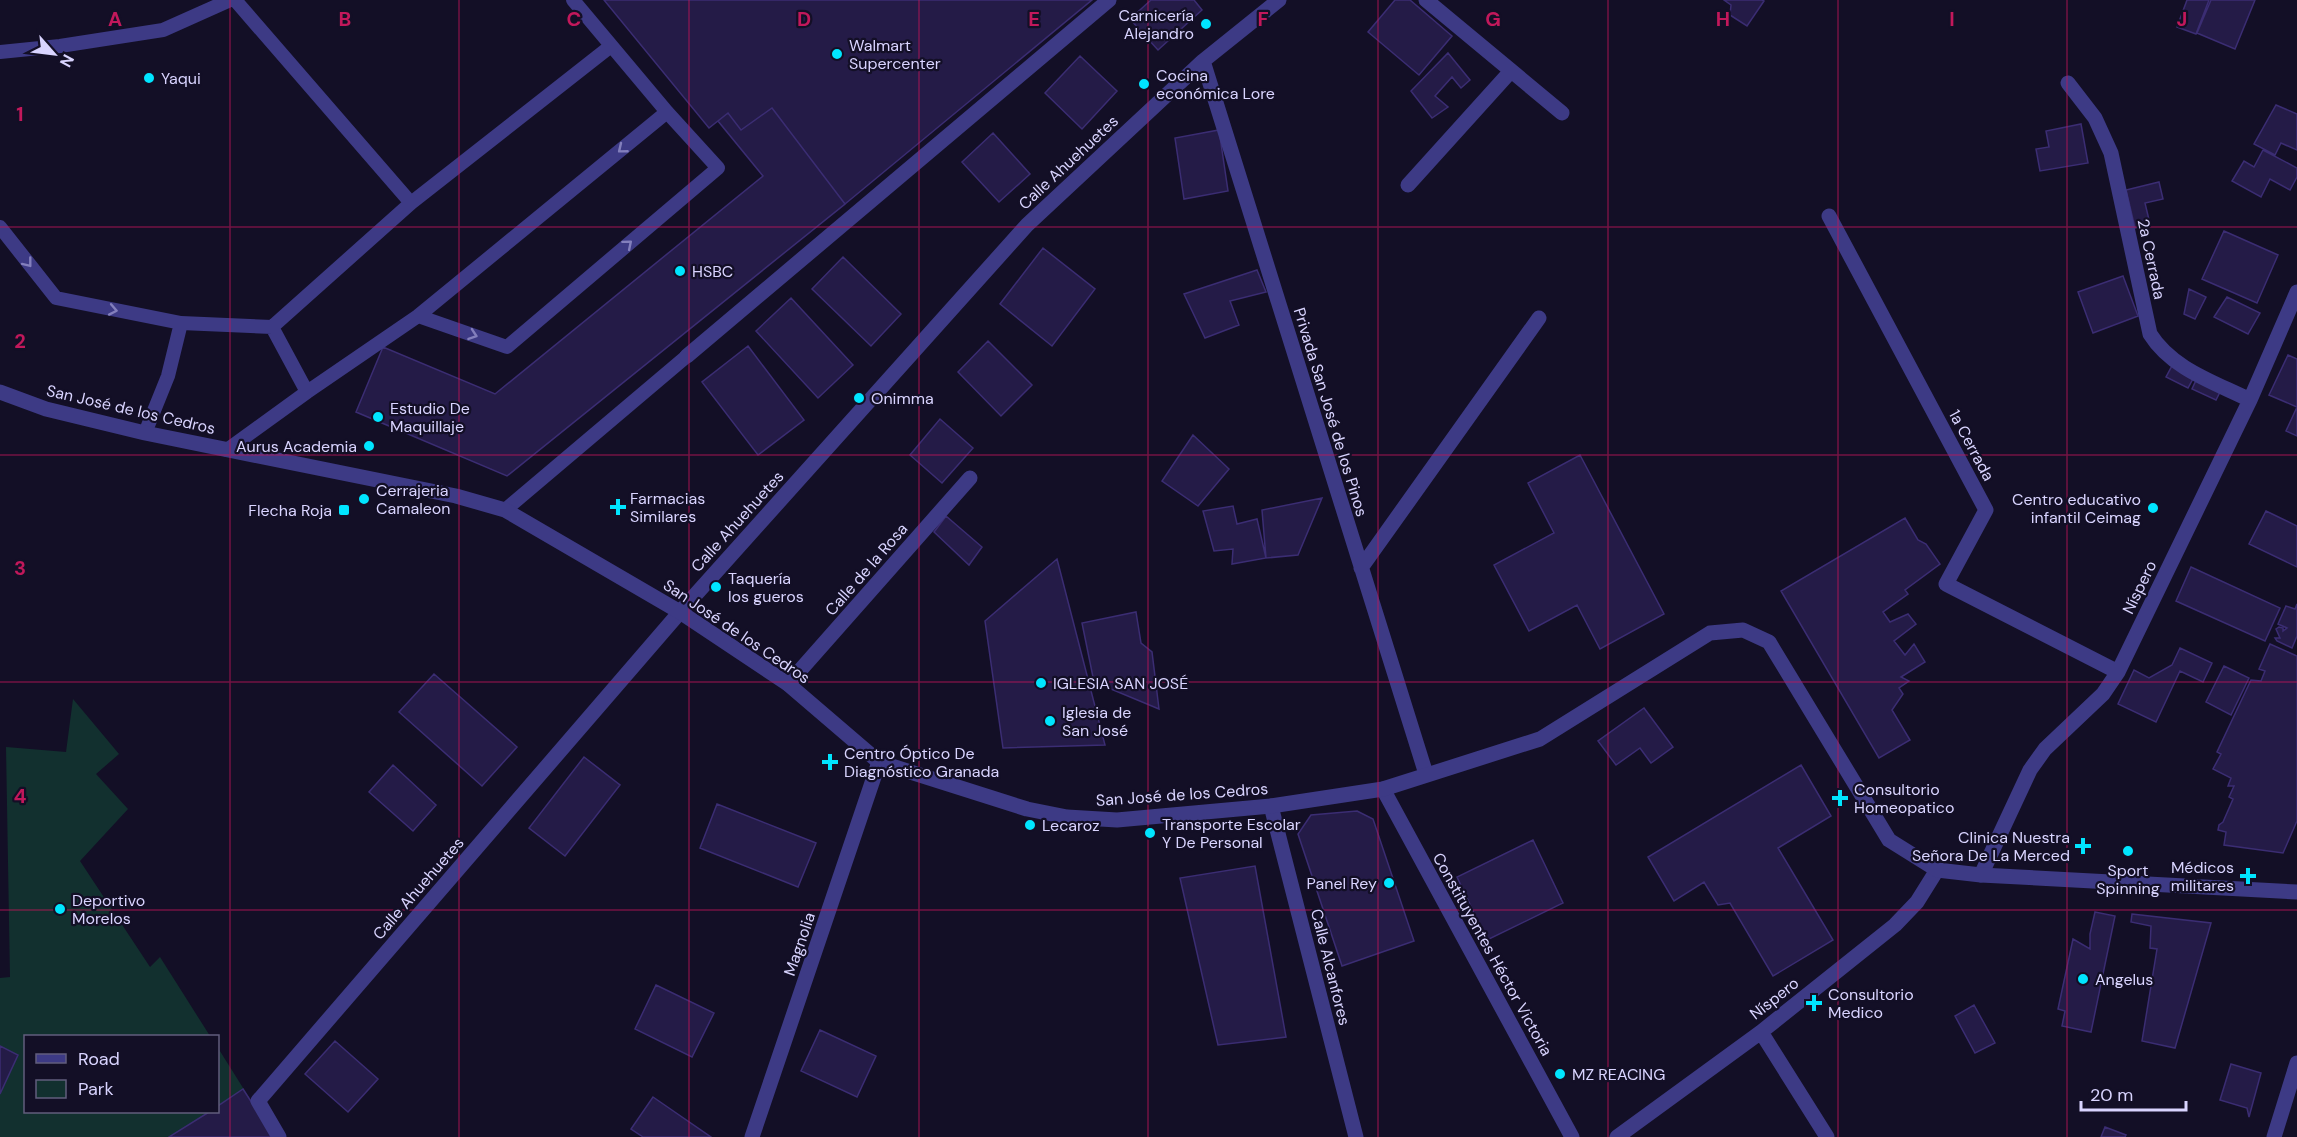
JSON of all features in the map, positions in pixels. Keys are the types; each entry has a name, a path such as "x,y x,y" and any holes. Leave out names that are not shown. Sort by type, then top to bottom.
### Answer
{"street":[{"path":"687,356 1109,0"},
{"name":"Calle Ahuehuetes","path":"279,1137 258,1101 680,612 1027,225 1203,61 1279,0"},
{"path":"1426,0 1562,113"},
{"name":"Privada San José de los Pinos","path":"1203,61 1426,774"},
{"path":"1408,185 1511,71"},
{"name":"2a Cerrada","path":"2068,83 2095,118 2111,153 2150,334 2159,348 2179,365 2250,400"},
{"name":"1a Cerrada","path":"1828,216 1986,510 1946,584 2118,672"},
{"name":"Níspero","path":"1981,875 2030,770 2045,749 2103,694 2118,672 2250,400 2297,292"},
{"path":"1361,568 1539,318"},
{"name":"San José de los Cedros","path":"0,392 46,409 145,433 456,496 506,510 680,612 788,684 879,762 1027,809 1067,817 1117,819 1271,806 1383,789 1540,739 1710,633 1743,630 1768,642 1889,840 1937,870"},
{"name":"Calle de la Rosa","path":"788,684 970,478"},
{"name":"Magnolia","path":"752,1137 879,762"},
{"name":"Constituyentes Héctor Victoria","path":"1383,789 1572,1137"},
{"name":"Calle Alcanfores","path":"1271,806 1356,1137"},
{"path":"1937,870 1981,875 2295,888"},
{"name":"Níspero","path":"1617,1137 1761,1032 1895,925 1917,903 1937,870"},
{"path":"1761,1032 1827,1137"},
{"path":"2274,1137 2297,1063"}],"lane":[{"path":"0,52 60,46 163,30 230,0"},
{"path":"234,0 411,203"},
{"path":"418,316 507,347 718,168 667,112 573,0"},
{"path":"0,227 56,298 181,323 272,327 411,203 611,46"},
{"path":"227,450 418,316 667,112"},
{"path":"145,433 168,376 181,323"},
{"path":"272,327 307,392"},
{"path":"506,510 687,356"}],"green space":[{"name":"Deportivo Morelos","path":"73,699 119,754 96,774 128,809 80,861 150,967 160,957 209,1035 24,1035 24,1113 219,1113 219,1050 274,1137 0,1137 0,978 10,977 6,747 66,752"}],"building":[{"name":"Walmart Supercenter","path":"604,0 1092,0 845,204 772,108 741,130 728,113 709,128"},
{"path":"1151,0 1194,0 1202,10 1158,50 1130,19"},
{"path":"1395,0 1410,0 1452,36 1419,75 1368,32"},
{"path":"1724,0 1764,1 1747,26 1730,15 1731,5"},
{"path":"2187,0 2209,0 2196,34 2177,27"},
{"path":"2211,0 2255,0 2235,49 2197,33"},
{"path":"1448,53 1470,80 1461,88 1452,77 1435,96 1448,107 1432,118 1411,91"},
{"path":"1080,56 1117,91 1082,129 1045,93"},
{"path":"2276,105 2297,114 2297,150 2281,143 2275,155 2254,144"},
{"path":"772,108 845,204 507,476 356,412 383,347 495,394 763,176 718,121 728,113 741,130"},
{"path":"2081,124 2088,163 2040,171 2036,149 2049,147 2046,131"},
{"path":"1219,130 1228,191 1184,199 1175,138"},
{"path":"993,133 1030,174 999,202 962,162"},
{"path":"2263,150 2297,168 2297,177 2290,190 2270,179 2261,197 2232,181 2244,161 2254,167"},
{"path":"2159,182 2163,199 2145,203 2150,224 2135,228 2126,190"},
{"path":"2224,231 2278,255 2257,303 2202,279"},
{"path":"1043,248 1095,289 1052,346 1000,304"},
{"path":"843,257 901,314 871,346 812,289"},
{"path":"1257,270 1266,292 1230,301 1239,325 1205,338 1184,294"},
{"path":"2123,276 2138,316 2093,333 2078,292"},
{"path":"2189,289 2206,297 2195,319 2184,314"},
{"path":"2227,297 2260,313 2248,334 2214,317"},
{"path":"791,298 853,365 818,398 756,331"},
{"path":"988,341 1032,385 1001,416 958,372"},
{"path":"748,346 804,420 758,455 702,382"},
{"path":"2288,355 2297,359 2297,407 2269,395"},
{"path":"2173,364 2195,375 2188,388 2166,377"},
{"path":"2198,376 2222,388 2216,400 2192,389"},
{"path":"2297,407 2297,436 2286,431"},
{"path":"940,419 973,448 942,483 910,455"},
{"path":"1193,435 1229,469 1198,506 1162,481"},
{"path":"1580,455 1664,614 1600,649 1577,605 1529,631 1494,565 1554,533 1528,483"},
{"path":"1322,498 1298,555 1266,558 1262,510"},
{"path":"1233,506 1237,524 1257,519 1266,558 1232,564 1233,549 1214,551 1203,511"},
{"path":"2266,511 2297,526 2297,567 2249,544"},
{"path":"946,516 982,547 969,565 934,532"},
{"path":"1905,518 1918,540 1926,544 1940,564 1905,590 1908,594 1883,612 1890,622 1908,614 1916,624 1894,641 1905,655 1914,644 1925,662 1901,677 1909,681 1899,688 1903,694 1892,710 1910,740 1879,758 1781,591"},
{"name":"IGLESIA SAN JOSÉ","path":"1057,559 1105,745 1003,748 985,621"},
{"path":"2191,567 2280,608 2265,641 2176,601"},
{"path":"2297,604 2297,636 2292,648 2277,641 2275,638 2280,638 2276,629 2283,628 2283,631 2287,628 2278,624 2286,606 2295,609"},
{"path":"1136,612 1141,643 1152,652 1159,709 1094,682 1082,623"},
{"path":"2270,644 2297,656 2297,821 2283,853 2224,845 2226,832 2218,830 2233,799 2229,797 2234,786 2228,786 2231,778 2213,769 2221,754 2217,752 2251,680 2261,681 2265,671 2259,669"},
{"path":"2180,648 2212,663 2203,682 2180,671 2156,722 2118,704 2134,670 2149,678 2172,665"},
{"path":"2224,666 2249,678 2231,715 2206,702"},
{"path":"434,674 517,747 482,786 399,712"},
{"path":"1644,708 1673,747 1651,763 1640,748 1616,765 1598,741"},
{"path":"584,757 620,785 565,856 529,828"},
{"path":"393,765 436,805 413,831 369,792"},
{"path":"1801,765 1831,816 1778,848 1833,940 1773,976 1730,903 1718,905 1704,882 1674,901 1648,857"},
{"path":"717,804 816,843 798,887 700,848"},
{"path":"1357,811 1373,819 1414,941 1342,966 1298,834 1311,815"},
{"path":"1533,840 1563,903 1487,940 1457,877"},
{"path":"1255,866 1286,1037 1218,1045 1180,878"},
{"name":"Angelus","path":"2095,912 2115,916 2091,1032 2062,1026 2065,1011 2058,1009 2073,939 2090,949 2090,934"},
{"path":"2132,914 2211,923 2175,1048 2142,1041 2157,949 2150,948 2151,926 2131,922"},
{"path":"656,985 714,1013 692,1057 635,1029"},
{"path":"1974,1005 1995,1043 1975,1053 1955,1016"},
{"path":"820,1030 876,1056 857,1097 801,1071"},
{"path":"335,1041 378,1079 348,1112 305,1074"},
{"path":"0,1046 18,1055 0,1094"},
{"path":"2231,1064 2261,1073 2249,1117 2247,1108 2220,1100"},
{"path":"243,1089 274,1137 169,1137 207,1113 219,1113 219,1105"},
{"path":"653,1097 711,1137 643,1137 631,1129"},
{"path":"2105,1127 2126,1135 2125,1137 2101,1137"}],"place":[{"name":"Carnicería Alejandro","path":"1206,24"},
{"name":"Walmart Supercenter","path":"837,54"},
{"name":"Yaqui","path":"149,78"},
{"name":"Cocina económica Lore","path":"1144,84"},
{"name":"HSBC","path":"680,271"},
{"name":"Onimma","path":"859,398"},
{"name":"Estudio De Maquillaje","path":"378,417"},
{"name":"Aurus Academia","path":"369,446"},
{"name":"Cerrajeria Camaleon","path":"364,499"},
{"name":"Farmacias Similares","path":"618,507"},
{"name":"Centro educativo infantil Ceimag","path":"2153,508"},
{"name":"Flecha Roja","path":"344,510"},
{"name":"Taquería los gueros","path":"716,587"},
{"name":"IGLESIA SAN JOSÉ","path":"1041,683"},
{"name":"Iglesia de San José","path":"1050,721"},
{"name":"Centro Óptico De Diagnóstico Granada","path":"830,762"},
{"name":"Consultorio Homeopatico","path":"1840,798"},
{"name":"Lecaroz","path":"1030,825"},
{"name":"Transporte Escolar Y De Personal","path":"1150,833"},
{"name":"Clinica Nuestra Señora De La Merced","path":"2083,846"},
{"name":"Sport Spinning","path":"2128,851"},
{"name":"Médicos militares","path":"2248,876"},
{"name":"Panel Rey","path":"1389,883"},
{"name":"Deportivo Morelos","path":"60,909"},
{"name":"Angelus","path":"2083,979"},
{"name":"Consultorio Medico","path":"1814,1003"},
{"name":"MZ REACING","path":"1560,1074"}]}
